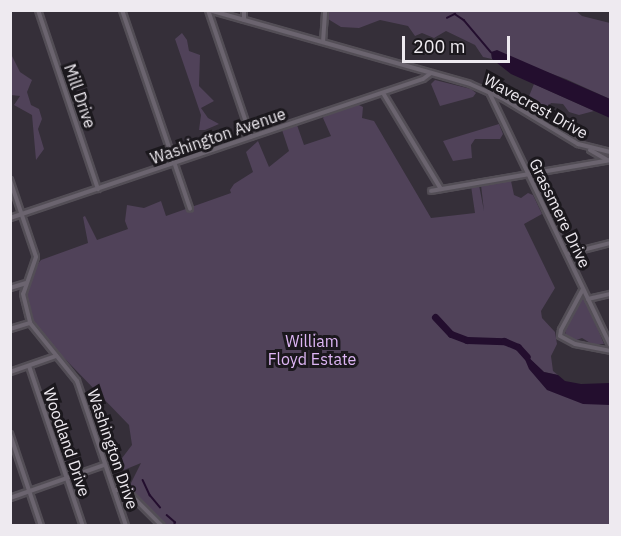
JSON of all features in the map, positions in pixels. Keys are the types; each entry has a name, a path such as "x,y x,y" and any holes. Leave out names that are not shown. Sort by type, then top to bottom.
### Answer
{"street":[{"name":"Mill Drive","path":"38,10 98,189"},
{"path":"122,10 190,208"},
{"path":"208,10 251,137"},
{"name":"Wavecrest Drive","path":"208,10 488,91 588,147 610,152"},
{"path":"244,10 244,20"},
{"path":"323,42 325,10"},
{"name":"Washington Avenue","path":"10,218 383,93 423,79 431,73"},
{"name":"Grassmere Drive","path":"488,91 610,344"},
{"path":"383,93 441,189"},
{"path":"588,147 610,161"},
{"path":"431,191 610,161"},
{"path":"10,180 36,257 35,267 26,283 23,301 30,323 56,356 10,372"},
{"path":"567,254 610,243"},
{"path":"10,288 26,283"},
{"path":"583,289 560,336 574,344 610,351"},
{"path":"588,300 610,294"},
{"path":"10,329 30,323"},
{"path":"601,349 610,344"},
{"name":"Washington Drive","path":"56,356 77,381 126,525"},
{"name":"Woodland Drive","path":"29,366 83,525"},
{"path":"10,434 41,525"},
{"path":"10,498 104,465"},
{"path":"114,490 126,490 162,525"}],"green space":[{"path":"329,10 576,11 582,16 610,23 610,99 566,79 491,52 492,59 483,57 475,45 446,31 434,38 422,33 415,36 408,26 380,20 359,28 341,27 328,19"},
{"path":"182,33 187,40 189,51 200,55 199,86 214,101 201,108 208,118 219,124 205,130 199,130 201,115 175,39"},
{"path":"11,54 20,72 32,80 27,92 31,105 39,109 42,119 38,129 44,149 36,160 32,115 14,105 20,96 11,95"},
{"path":"435,80 471,89 476,93 473,97 440,106 431,84"},
{"path":"534,84 594,111 579,115 569,112 563,104 551,103 543,115 525,106"},
{"name":"William Floyd Estate","path":"357,104 363,107 362,118 374,121 431,218 475,213 471,186 479,185 484,211 481,185 511,181 514,195 521,198 528,193 533,195 542,214 524,224 555,288 541,311 542,318 555,332 557,344 551,356 553,371 558,375 544,372 522,352 527,361 544,378 610,403 610,525 167,525 130,491 129,487 141,463 124,470 116,466 132,445 129,425 36,329 25,295 37,265 41,260 88,243 83,217 85,216 97,240 128,229 125,221 127,205 144,208 161,201 166,216 231,193 230,190 234,184 253,172 246,152 258,141 269,167 289,151 282,130 297,125 304,145 331,136 323,118 325,115"},
{"path":"499,124 503,134 500,139 475,139 471,145 472,158 453,161 443,141"},
{"path":"582,298 586,300 604,344 592,344 582,338 574,341 566,337 565,331"}],"shaded area":[{"path":"497,50 610,99 610,118 511,74 492,59 491,52"},
{"path":"521,350 544,372 558,375 565,381 581,384 610,383 610,405 583,404 547,390 529,369"}],"waterway":[{"path":"447,18 455,14 464,20 491,52"},
{"path":"435,317 451,334 467,340 504,341 518,347 527,357"},
{"path":"143,480 150,495 160,507"},
{"path":"167,515 175,522 175,526"}]}
